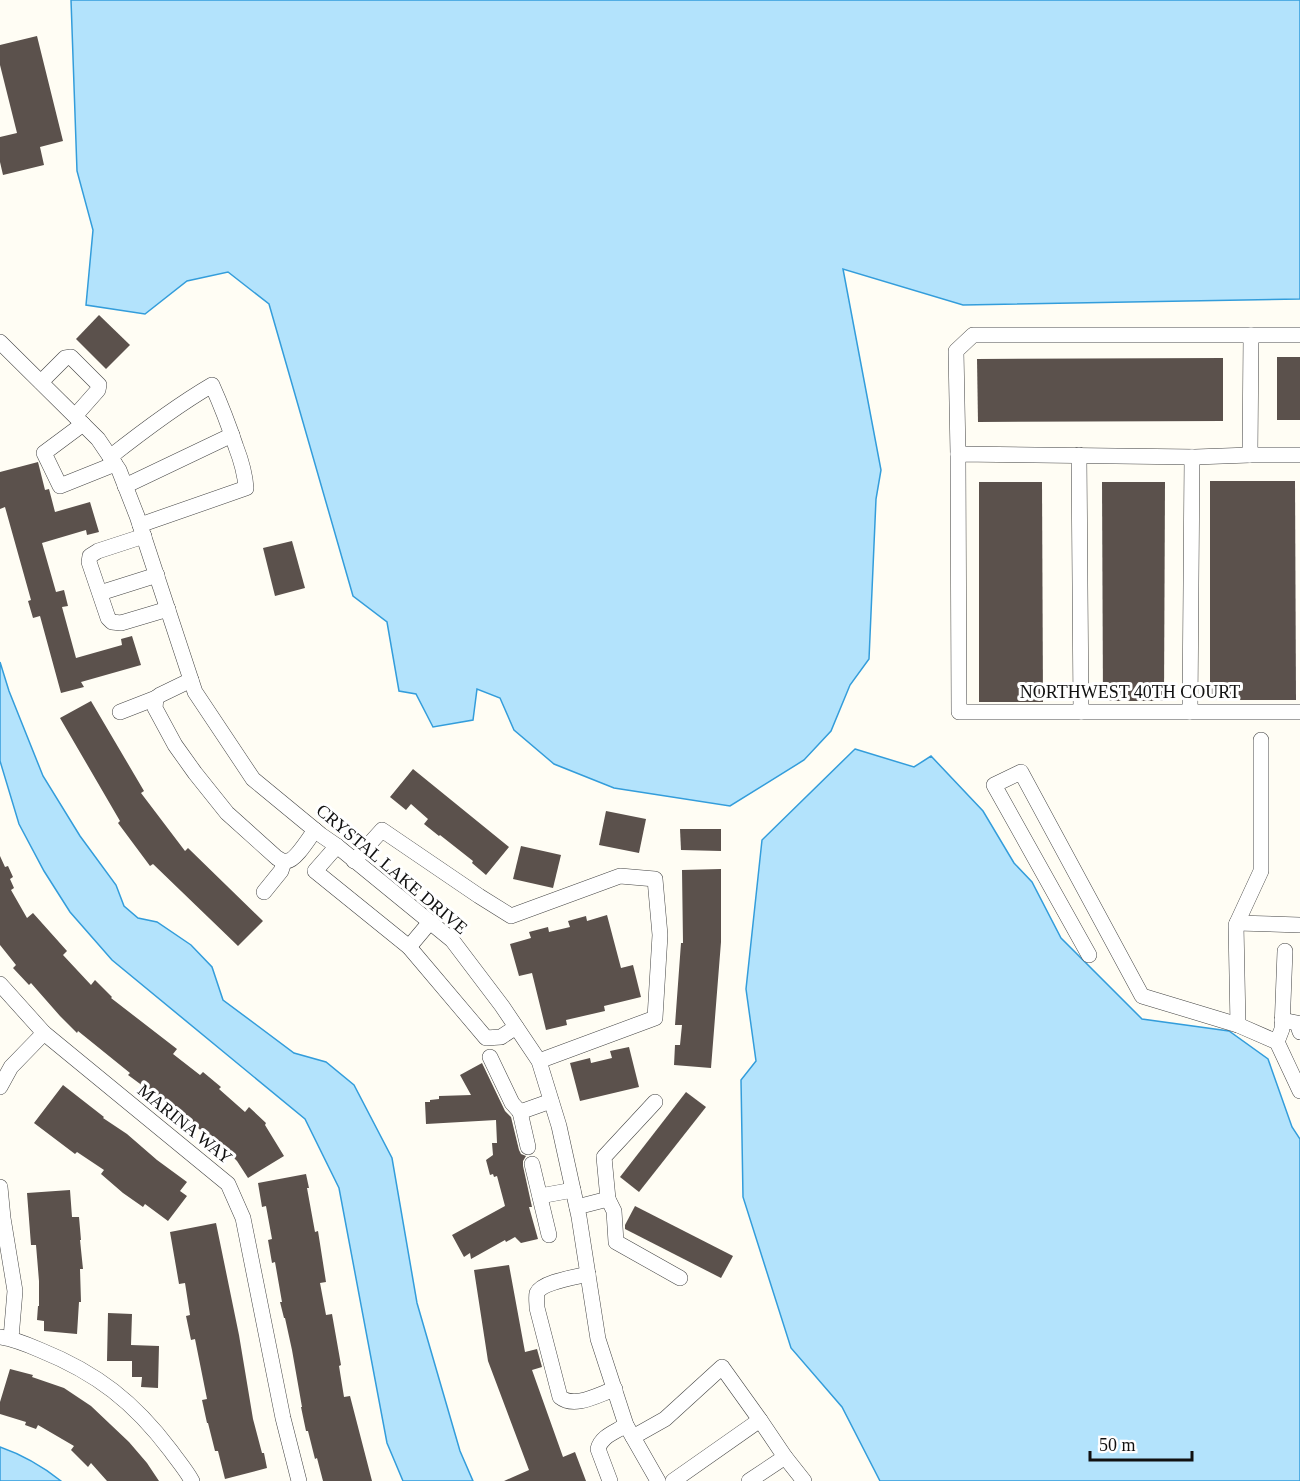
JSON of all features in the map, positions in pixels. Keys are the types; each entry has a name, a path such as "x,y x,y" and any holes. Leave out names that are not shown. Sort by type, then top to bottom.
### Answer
{"street":[{"path":"1300,335 973,334 956,351 958,454 1192,457 1300,455"},
{"path":"1250,455 1251,335"},
{"name":"CRYSTAL LAKE DRIVE","path":"0,342 6,359 40,382 79,420 98,439 119,470 142,530 195,692 253,779 452,940 502,1006 539,1061 559,1126 577,1207 598,1339 630,1431 658,1481"},
{"path":"40,382 65,358 71,357 99,385 79,420 44,453 60,486 112,461 166,415 212,385 224,410 245,475 246,488 142,530 90,556 89,562 108,618 112,622 121,624 168,609"},
{"path":"125,486 232,435"},
{"name":"NORTHWEST 40TH COURT","path":"958,454 959,712 1300,712"},
{"path":"1079,455 1081,712"},
{"path":"1190,712 1192,457"},
{"path":"100,593 157,575"},
{"path":"120,712 156,698 191,680"},
{"path":"156,698 155,708 175,745 195,773 227,813 277,858 290,861 315,830"},
{"path":"1238,1025 1237,923 1261,871 1261,740"},
{"path":"1089,955 994,785 1021,772 1142,996 1238,1025 1276,1042 1300,1091"},
{"path":"354,861 382,830 511,916 621,876 655,879 660,935 655,1018 539,1061"},
{"path":"336,846 315,871 409,947 486,1038 501,1037 516,1027"},
{"path":"264,892 281,871 284,861"},
{"path":"409,947 430,922"},
{"path":"1237,923 1300,925"},
{"path":"1276,1042 1282,1029 1295,1024 1284,991 1285,951"},
{"name":"MARINA WAY","path":"0,984 44,1034 228,1185 243,1218 283,1418 299,1481"},
{"path":"1284,991 1300,992"},
{"path":"0,1087 11,1067 44,1034"},
{"path":"490,1057 512,1103 520,1112 528,1147"},
{"path":"520,1112 551,1101"},
{"path":"655,1102 604,1157 608,1199 614,1211 616,1242 680,1278"},
{"path":"532,1164 549,1235"},
{"path":"0,1187 15,1291 6,1338 54,1355 96,1377 130,1403 158,1433 192,1481"},
{"path":"540,1196 573,1190"},
{"path":"577,1207 608,1199"},
{"path":"588,1274 547,1284 537,1294 537,1308 560,1397 577,1402 615,1389"},
{"path":"610,1481 598,1449 604,1438 665,1419 722,1367 804,1481"},
{"path":"673,1481 760,1420"},
{"path":"748,1481 785,1457"}],"water":[{"path":"71,0 1300,0 1300,299 963,305 843,269 881,470 876,499 869,659 850,685 831,731 804,760 730,806 614,788 554,764 514,730 500,698 477,689 473,720 433,727 416,694 399,691 387,622 353,596 269,304 228,272 187,281 145,314 86,305 93,230 77,171"},
{"path":"0,662 9,691 43,776 80,836 116,885 124,906 138,918 157,922 191,945 212,967 223,1000 294,1053 326,1062 354,1085 392,1158 417,1303 460,1451 473,1481 403,1481 387,1443 339,1188 305,1119 112,960 70,912 44,871 19,824 0,761"},
{"path":"855,749 914,767 931,756 983,811 1014,863 1032,882 1061,938 1142,1019 1229,1031 1268,1059 1292,1127 1300,1139 1300,1481 880,1481 842,1407 791,1348 743,1197 741,1080 756,1061 746,989 762,840"},
{"path":"0,1447 32,1461 61,1481 0,1481"}],"building":[{"path":"37,36 63,141 40,147 44,165 3,175 0,162 0,137 17,133 0,65 0,45"},
{"path":"99,315 130,345 106,369 76,339"},
{"path":"1277,357 1300,357 1300,420 1277,420"},
{"path":"1223,358 1223,421 978,422 977,359"},
{"path":"38,462 45,490 49,489 55,512 90,502 99,532 87,535 86,530 42,543 56,592 64,590 68,606 62,607 76,658 122,645 121,639 132,636 141,665 81,682 84,687 61,693 40,616 33,618 28,601 31,600 5,507 0,509 0,472"},
{"path":"1210,481 1295,481 1296,700 1210,700"},
{"path":"979,482 1042,482 1043,702 979,702"},
{"path":"1102,482 1165,482 1164,701 1103,701"},
{"path":"292,541 305,588 275,596 263,548"},
{"path":"91,701 144,791 141,793 185,851 188,848 263,921 238,946 153,864 150,866 118,823 120,821 60,718"},
{"path":"413,769 509,847 486,875 472,863 473,861 424,824 428,819 411,804 406,810 390,797"},
{"path":"606,811 646,819 639,853 599,845"},
{"path":"680,829 721,829 721,851 681,850"},
{"path":"521,846 561,855 553,888 513,879"},
{"path":"0,856 13,877 10,879 14,888 11,890 27,918 33,913 67,951 63,955 91,985 95,980 111,998 177,1049 173,1054 200,1075 203,1072 245,1112 249,1107 266,1123 265,1125 284,1156 248,1178 237,1161 214,1138 212,1140 170,1104 169,1106 128,1075 130,1073 78,1031 77,1033 31,983 29,985 13,968 16,965 0,945"},
{"path":"721,869 721,942 711,1068 674,1065 675,1045 680,1045 682,1025 675,1025 681,943 683,943 682,870"},
{"path":"607,915 621,968 633,965 641,997 604,1006 605,1011 566,1020 567,1025 546,1030 532,973 519,976 510,944 531,938 529,932 548,927 549,932 570,927 568,921 586,916 587,921"},
{"path":"629,1047 639,1087 580,1101 570,1063 590,1058 591,1063 612,1058 610,1051"},
{"path":"482,1063 505,1111 511,1117 519,1150 526,1156 523,1166 532,1207 529,1207 538,1239 521,1243 515,1237 471,1259 470,1253 464,1257 452,1235 505,1206 497,1176 490,1175 486,1160 493,1155 492,1143 497,1143 496,1120 426,1124 425,1102 439,1099 439,1096 471,1095 460,1075"},
{"path":"63,1085 187,1182 180,1191 187,1196 168,1221 145,1204 143,1207 123,1193 101,1174 104,1170 77,1152 75,1154 34,1123"},
{"path":"686,1092 706,1107 639,1192 620,1177"},
{"path":"306,1174 326,1282 320,1283 326,1315 332,1314 344,1397 350,1396 372,1481 323,1481 308,1431 306,1431 292,1350 280,1302 282,1302 275,1262 272,1263 268,1240 272,1239 266,1206 262,1207 258,1183"},
{"path":"70,1190 72,1217 79,1217 83,1269 80,1269 81,1302 79,1302 77,1334 44,1331 44,1321 37,1320 39,1281 36,1245 31,1245 27,1193"},
{"path":"635,1206 733,1256 721,1278 625,1229"},
{"path":"216,1223 239,1335 253,1419 267,1468 225,1479 218,1451 215,1451 207,1423 202,1400 207,1399 195,1339 191,1340 186,1316 190,1315 185,1283 179,1284 170,1232"},
{"path":"509,1265 525,1352 537,1349 542,1367 532,1370 563,1457 575,1452 586,1481 504,1481 529,1470 488,1361 474,1270"},
{"path":"108,1313 132,1314 131,1345 159,1346 158,1388 141,1387 142,1377 132,1377 132,1361 107,1361"},
{"path":"10,1369 33,1375 32,1377 64,1388 91,1406 129,1442 159,1481 107,1481 91,1463 88,1467 71,1450 74,1446 38,1425 36,1429 25,1425 26,1422 0,1414 0,1402"}]}
